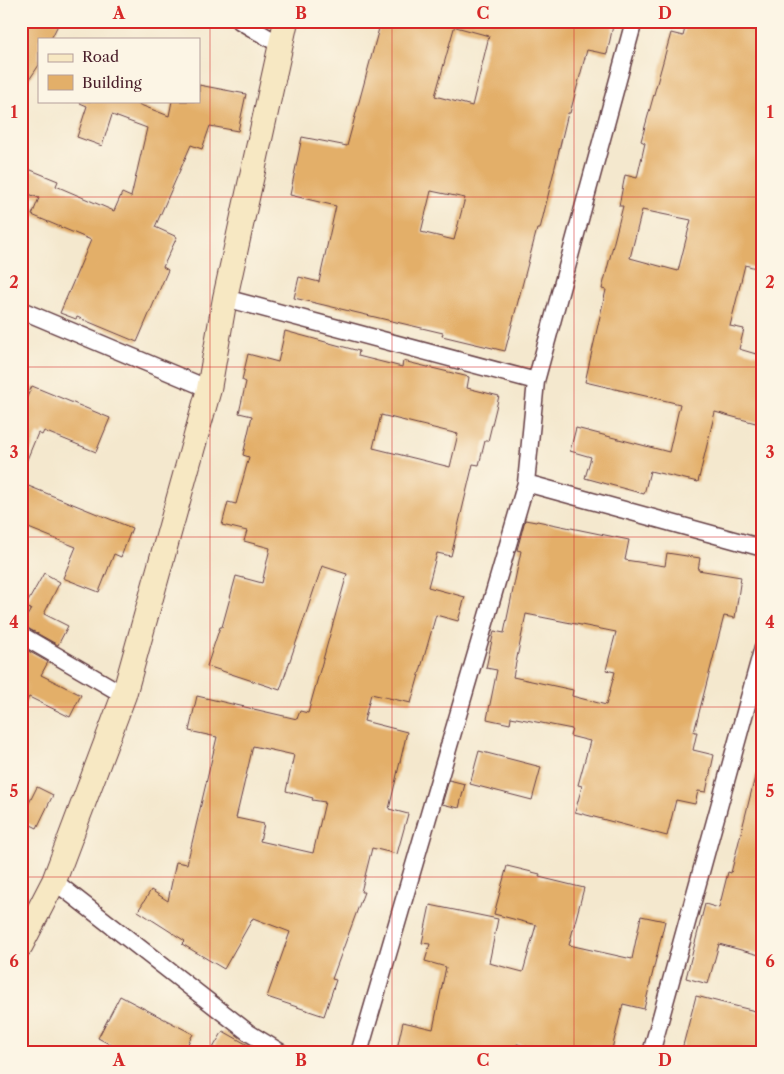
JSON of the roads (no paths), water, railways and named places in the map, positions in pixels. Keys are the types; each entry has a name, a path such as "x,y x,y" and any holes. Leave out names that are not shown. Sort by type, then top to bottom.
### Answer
{"main road":[{"path":"21,945 54,881 124,695 209,389 225,298 286,21"}],"street":[{"path":"240,21 282,46"},
{"path":"359,1053 526,483 536,382 634,21"},
{"path":"225,298 536,382"},
{"path":"21,310 209,389"},
{"path":"526,483 763,548"},
{"path":"21,635 124,695"},
{"path":"651,1053 763,647"},
{"path":"54,881 249,1033 282,1053"}]}
